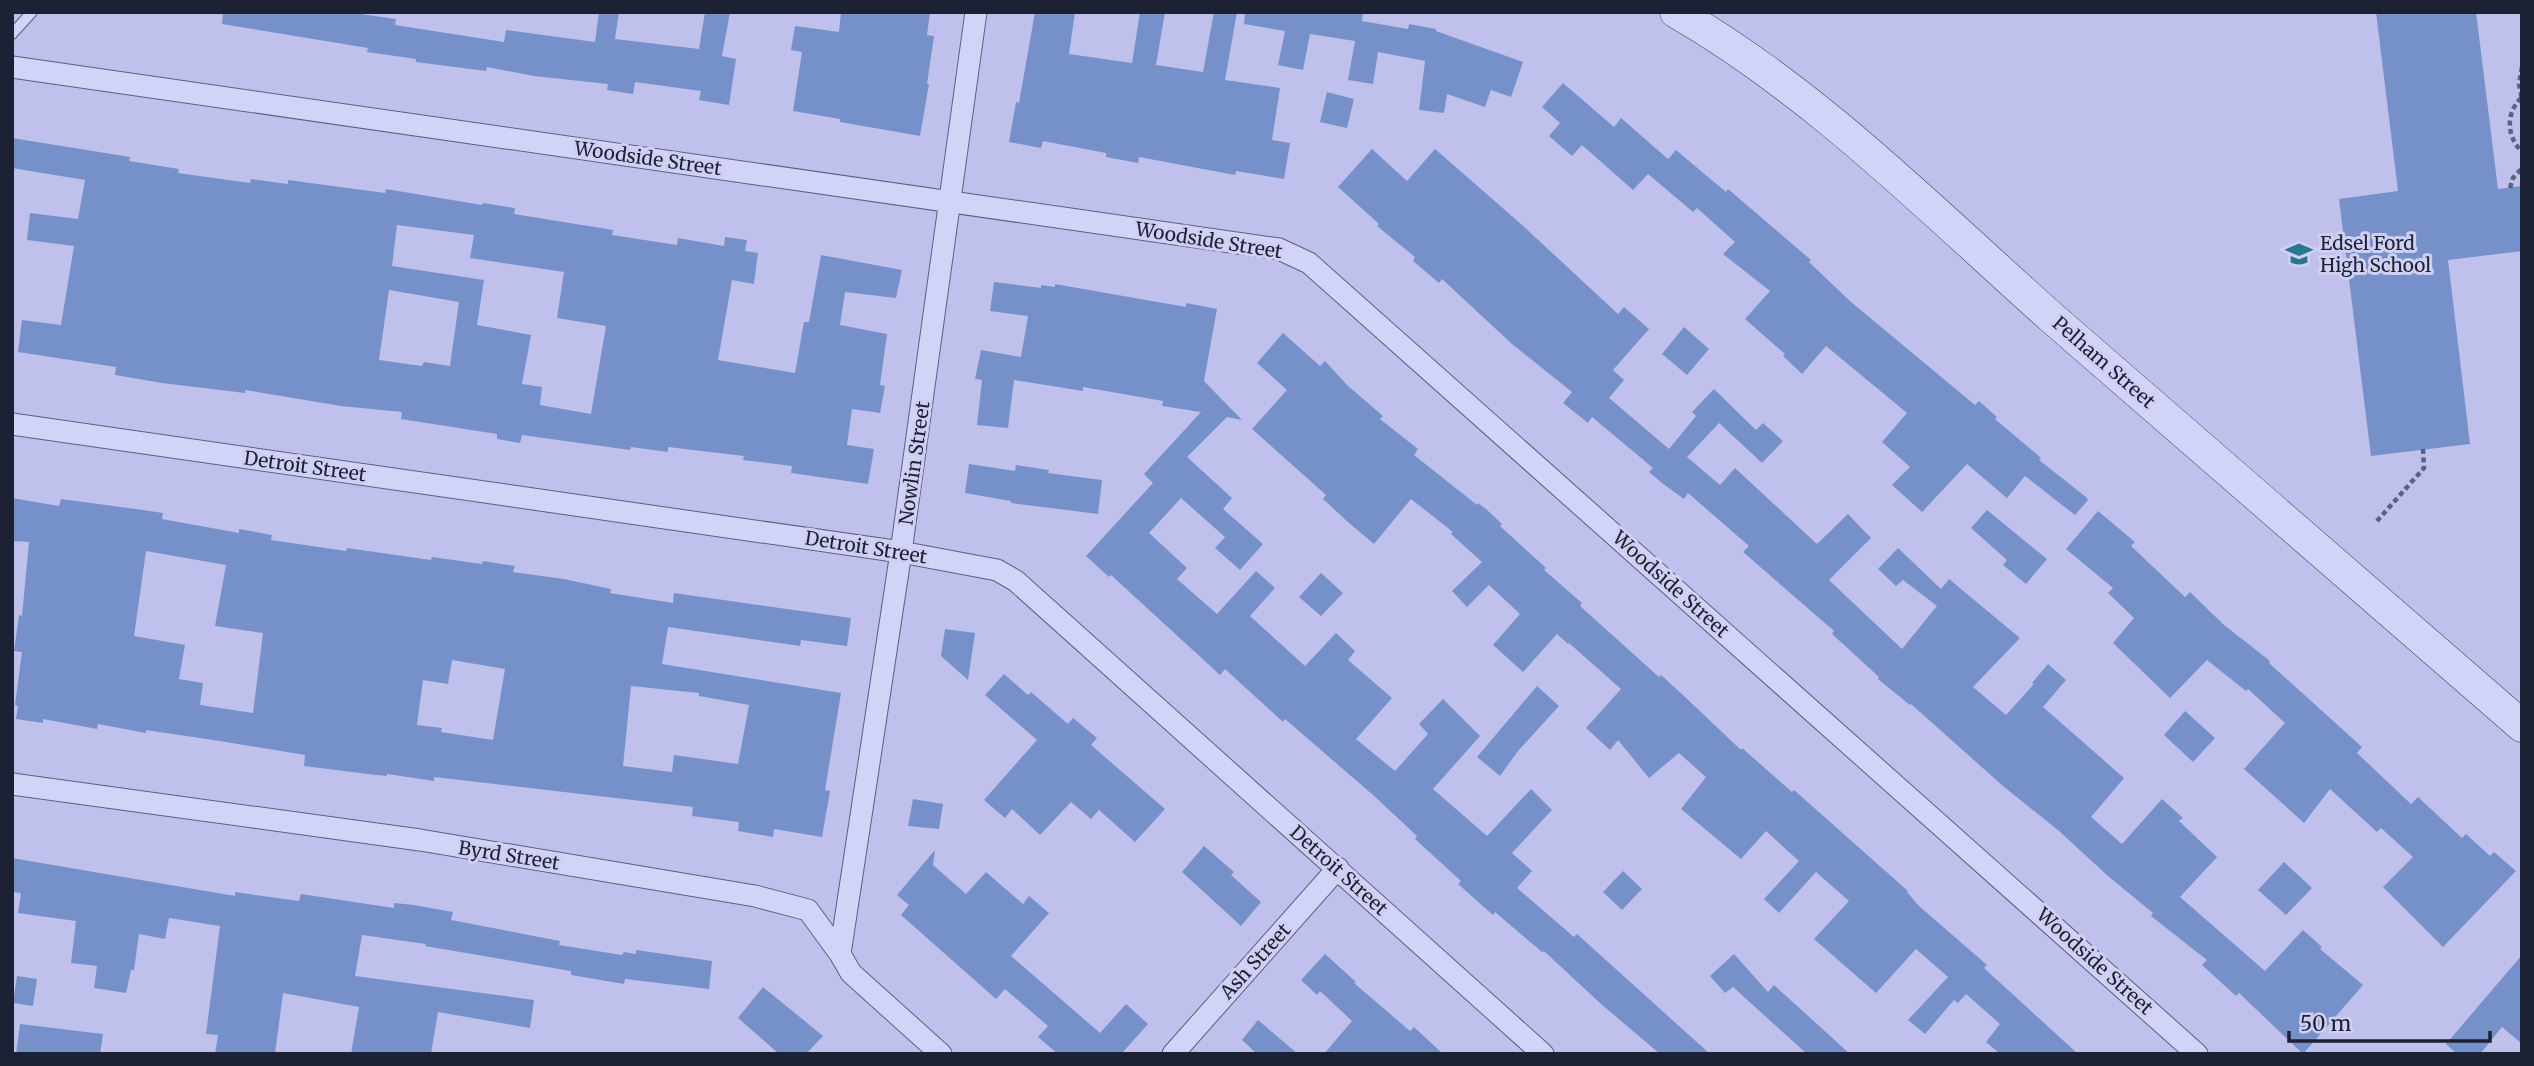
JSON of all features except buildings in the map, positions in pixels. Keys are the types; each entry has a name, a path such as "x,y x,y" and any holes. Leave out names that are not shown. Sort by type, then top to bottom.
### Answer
{"street":[{"name":"Nowlin Street","path":"840,954 901,552 976,12"},
{"name":"Pelham Street","path":"1676,12 1709,31 1785,84 1842,131 2083,345 2522,726"},
{"name":"Woodside Street","path":"12,66 1279,248 1310,263 2197,1054"},
{"name":"Detroit Street","path":"12,424 901,552 997,570 1016,581 1543,1054"},
{"name":"Byrd Street","path":"12,784 420,840 755,895 808,910 851,973 942,1054"},
{"name":"Ash Street","path":"1173,1054 1338,868"}],"lane":[{"path":"12,34 32,12"}],"path":[{"path":"2522,67 2519,85 2521,99 2517,102 2509,122 2514,144 2522,152"},
{"path":"2510,188 2513,178 2522,168"},
{"path":"2377,521 2424,468 2423,449"}],"place":[{"name":"Edsel Ford High School","path":"2299,254"}]}
